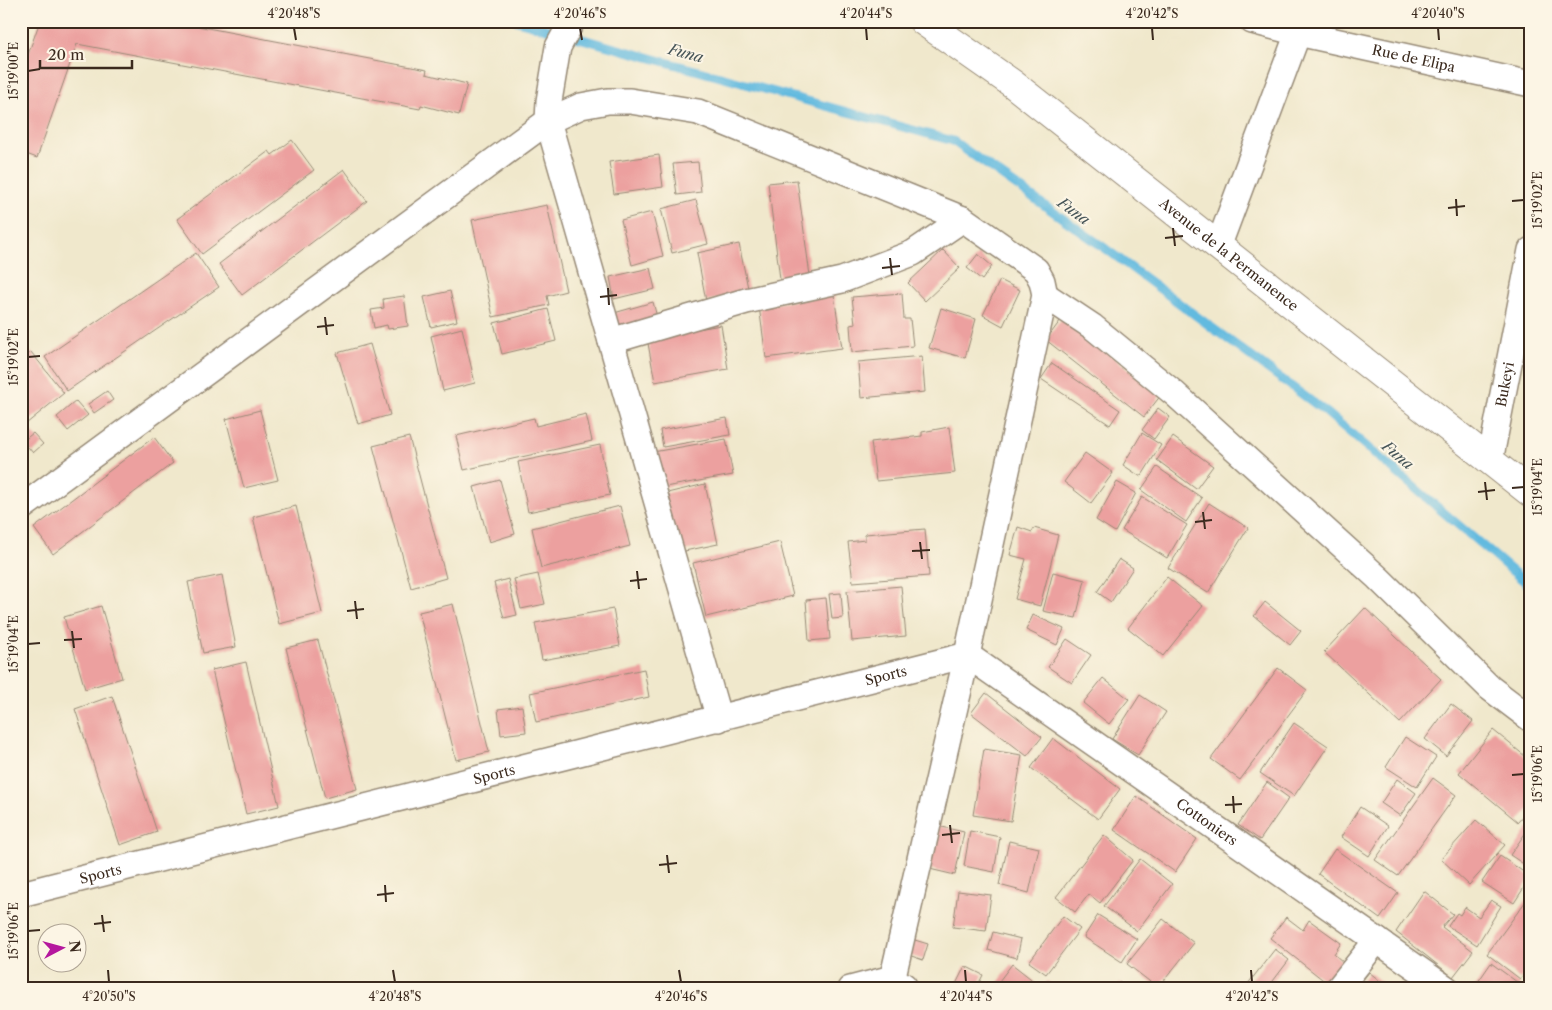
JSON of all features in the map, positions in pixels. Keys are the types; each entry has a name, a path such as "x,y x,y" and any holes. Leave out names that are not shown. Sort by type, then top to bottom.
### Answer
{"street":[{"path":"572,21 558,47 549,101 548,121 719,719"},
{"name":"Avenue de la Permanence","path":"923,21 1013,84 1531,493"},
{"name":"Rue de Elipa","path":"1252,21 1299,27 1531,84"},
{"path":"1218,247 1299,27"},
{"path":"21,508 548,121 581,106 608,101 630,101 698,112 963,219 1036,270 1042,281 1045,295 896,985 850,989"},
{"path":"611,341 746,301 842,280 913,253 963,219"},
{"name":"Bukeyi","path":"1490,461 1531,250"},
{"path":"1045,295 1093,327 1175,394 1378,578 1490,688 1531,719"},
{"name":"Sports","path":"21,894 967,655"},
{"name":"Cottoniers","path":"967,655 1447,989"},
{"path":"1338,989 1377,940"}],"building":[{"path":"40,21 171,21 427,70 426,74 467,84 459,115 421,105 420,109 77,44 37,158 21,152 21,74"},
{"path":"292,140 314,170 202,254 177,219 269,151 272,155"},
{"path":"659,155 663,187 614,194 609,162"},
{"path":"698,162 701,192 677,195 673,164"},
{"path":"344,169 367,201 242,295 219,264"},
{"path":"21,171 28,173 22,193 21,193"},
{"path":"797,180 811,283 781,287 768,183"},
{"path":"696,200 708,244 672,253 661,209"},
{"path":"547,205 566,291 547,296 549,305 493,317 472,220"},
{"path":"652,212 663,256 632,265 621,220"},
{"path":"739,244 749,293 706,301 697,253"},
{"path":"943,250 960,268 925,301 908,283"},
{"path":"196,253 219,287 67,391 45,357"},
{"path":"978,254 992,266 982,280 967,268"},
{"path":"650,268 655,289 614,299 610,277"},
{"path":"1000,280 1020,290 1003,326 983,315"},
{"path":"450,291 457,321 431,327 424,297"},
{"path":"902,293 904,319 910,319 913,346 852,352 850,325 855,324 852,297"},
{"path":"834,295 842,348 766,358 759,306"},
{"path":"404,296 408,326 388,329 387,325 374,328 371,310 384,308 383,299"},
{"path":"653,302 658,321 619,332 614,313"},
{"path":"941,308 976,319 965,358 929,348"},
{"path":"548,309 556,341 502,354 494,323"},
{"path":"1063,317 1161,395 1144,417 1046,340"},
{"path":"721,325 728,369 655,382 647,338"},
{"path":"462,328 475,383 443,391 431,336"},
{"path":"370,344 390,415 358,424 337,353"},
{"path":"31,352 64,393 21,428 21,360"},
{"path":"922,356 925,392 861,398 858,362"},
{"path":"1052,363 1120,410 1110,425 1041,379"},
{"path":"107,391 113,400 94,413 88,404"},
{"path":"76,401 88,415 68,431 57,417"},
{"path":"1158,408 1170,417 1154,439 1142,430"},
{"path":"260,410 278,480 244,488 226,419"},
{"path":"586,414 592,441 464,470 456,436 534,418 536,426"},
{"path":"727,418 730,435 663,447 660,430"},
{"path":"949,427 955,473 876,481 871,442 922,436 922,432"},
{"path":"33,433 43,444 33,453 23,441"},
{"path":"1142,433 1161,445 1141,477 1123,465"},
{"path":"154,437 173,463 53,554 34,528"},
{"path":"409,437 446,578 411,588 373,446"},
{"path":"1173,437 1213,466 1196,489 1157,460"},
{"path":"726,439 733,475 659,488 653,452"},
{"path":"600,445 610,495 528,512 518,462"},
{"path":"1085,453 1113,473 1091,503 1064,482"},
{"path":"1157,467 1202,498 1186,522 1141,490"},
{"path":"500,480 515,534 489,542 474,487"},
{"path":"1117,482 1136,493 1115,532 1096,520"},
{"path":"705,484 718,544 675,553 663,494"},
{"path":"1142,497 1187,525 1167,558 1122,530"},
{"path":"1209,503 1248,528 1208,593 1168,568"},
{"path":"296,506 322,613 279,624 253,517"},
{"path":"620,506 630,546 541,568 532,528"},
{"path":"1018,527 1032,532 1034,528 1058,535 1040,606 1015,599 1026,559 1010,555"},
{"path":"925,529 929,576 853,582 848,542 865,540 865,534"},
{"path":"780,542 793,596 706,617 693,563"},
{"path":"1119,559 1133,568 1111,602 1097,592"},
{"path":"1053,572 1085,580 1076,618 1043,611"},
{"path":"538,574 545,604 521,609 514,579"},
{"path":"222,575 236,647 203,653 188,582"},
{"path":"1167,577 1203,606 1163,656 1128,628"},
{"path":"508,579 517,615 504,618 494,583"},
{"path":"901,586 906,636 852,641 847,591"},
{"path":"841,593 843,618 832,619 829,594"},
{"path":"826,598 830,639 809,641 806,600"},
{"path":"1265,602 1301,631 1290,645 1254,616"},
{"path":"453,604 489,752 456,760 419,612"},
{"path":"101,606 122,678 85,689 64,617"},
{"path":"1365,608 1441,679 1400,723 1324,652"},
{"path":"613,609 620,646 542,660 535,623"},
{"path":"1033,615 1064,629 1057,645 1026,630"},
{"path":"1067,639 1091,655 1072,683 1048,667"},
{"path":"318,640 357,789 325,798 286,648"},
{"path":"246,662 279,806 246,814 212,670"},
{"path":"1278,668 1307,690 1240,780 1211,759"},
{"path":"644,669 649,697 536,722 530,693"},
{"path":"1103,678 1129,699 1109,724 1083,703"},
{"path":"986,693 1042,737 1027,756 971,713"},
{"path":"1140,695 1166,712 1138,755 1112,739"},
{"path":"112,696 157,832 120,845 75,709"},
{"path":"1451,704 1473,721 1446,756 1425,739"},
{"path":"522,706 526,732 501,735 498,709"},
{"path":"1294,723 1328,746 1294,796 1260,773"},
{"path":"1493,730 1531,761 1531,807 1518,822 1459,773"},
{"path":"1405,737 1436,757 1417,787 1386,767"},
{"path":"1053,738 1120,789 1098,819 1031,768"},
{"path":"984,749 1022,755 1011,821 973,815"},
{"path":"1433,778 1456,795 1398,876 1375,860"},
{"path":"1397,779 1416,793 1400,816 1381,803"},
{"path":"1267,782 1289,798 1260,840 1238,825"},
{"path":"1136,796 1197,839 1175,872 1114,830"},
{"path":"1360,807 1388,826 1369,856 1341,837"},
{"path":"1476,820 1505,845 1469,885 1441,859"},
{"path":"929,824 964,832 955,875 921,867"},
{"path":"1531,825 1531,869 1510,855"},
{"path":"970,831 1000,837 994,872 964,866"},
{"path":"1104,835 1133,860 1100,903 1089,894 1075,912 1056,897"},
{"path":"1009,841 1039,848 1029,893 999,885"},
{"path":"1335,849 1398,893 1380,919 1318,874"},
{"path":"1500,856 1531,877 1514,903 1482,882"},
{"path":"1140,859 1172,884 1137,931 1104,906"},
{"path":"958,891 991,895 986,931 953,927"},
{"path":"1424,891 1453,914 1442,927 1473,951 1453,977 1396,932"},
{"path":"1531,894 1531,965 1520,979 1487,954"},
{"path":"1491,900 1501,906 1477,945 1448,926 1457,913 1460,915 1465,907 1479,917"},
{"path":"1098,915 1137,939 1122,962 1084,937"},
{"path":"1063,916 1080,929 1046,974 1029,962"},
{"path":"1286,917 1303,930 1309,920 1341,943 1334,954 1344,963 1327,983 1270,938"},
{"path":"1163,919 1194,943 1158,988 1127,964"},
{"path":"993,932 1021,939 1017,958 988,950"},
{"path":"905,937 928,944 923,960 900,952"},
{"path":"1275,949 1289,960 1267,989 1244,989"},
{"path":"1491,963 1521,985 1518,989 1473,989"},
{"path":"1012,964 1035,982 1030,989 993,989"},
{"path":"965,966 983,975 976,989 960,989 955,986"},
{"path":"1369,972 1390,989 1356,989"},
{"path":"1047,981 1058,989 1041,989"},
{"path":"1120,982 1129,989 1115,989"}],"waterway":[{"name":"Funa","path":"517,21 953,141 1106,249 1326,412 1531,587"}]}
